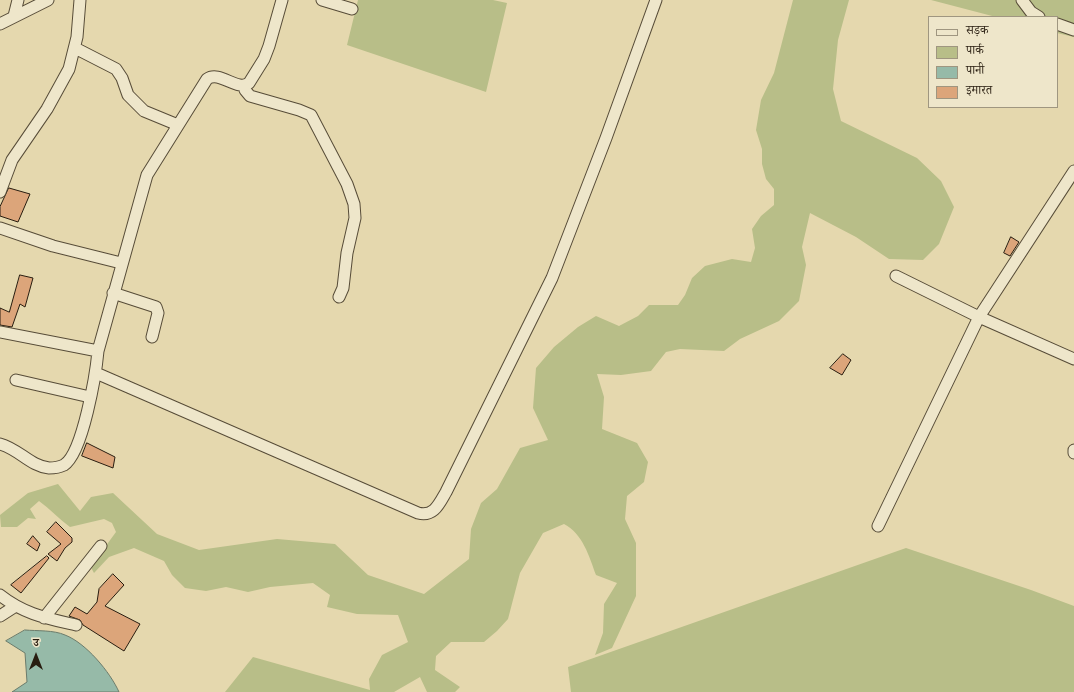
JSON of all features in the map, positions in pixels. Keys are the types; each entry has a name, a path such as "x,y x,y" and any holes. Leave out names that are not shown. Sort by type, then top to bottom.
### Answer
{"street":[{"path":"14,16 18,0"},
{"path":"0,24 48,0"},
{"path":"0,192 4,166 17,151 62,84 75,48 80,0"},
{"path":"282,0 264,59 246,85 245,90 250,96 299,110 311,116 347,184 354,204 355,218 347,253 344,283 339,297"},
{"path":"322,0 352,9"},
{"path":"96,373 418,513 428,514 433,512 446,492 552,278 656,0"},
{"path":"1022,0 1032,12 1038,16"},
{"path":"1058,24 1074,30"},
{"path":"75,48 116,69 122,78 128,96 144,110 178,125"},
{"path":"0,444 13,448 30,462 51,468 64,464 75,448 96,373 98,351 113,293 147,175 207,79 211,76 246,85"},
{"path":"878,526 980,317 1074,170"},
{"path":"0,228 53,246 121,263"},
{"path":"896,276 980,317 1074,359"},
{"path":"113,293 156,307 158,313 152,337"},
{"path":"0,332 98,351"},
{"path":"16,380 90,397"},
{"path":"44,618 101,546"},
{"path":"0,595 14,606 44,618 76,625"},
{"path":"0,616 14,606"}],"green space":[{"path":"358,0 493,0 507,3 486,92 347,45"},
{"path":"793,0 849,0 838,40 833,89 841,121 917,158 941,181 954,207 939,244 923,260 889,259 856,237 810,213 802,247 806,265 799,301 779,321 740,339 724,351 680,349 666,352 651,371 621,375 597,374 604,397 602,429 637,443 648,462 644,482 627,496 625,519 636,543 636,596 612,648 595,655 603,633 604,604 617,583 596,575 588,553 581,540 571,528 564,524 543,533 520,573 508,619 497,631 484,642 451,642 436,656 435,670 460,687 455,692 427,692 420,677 394,692 225,692 253,657 370,690 369,679 382,655 408,642 398,615 357,614 327,607 330,595 313,583 270,587 248,592 226,587 206,591 185,588 172,575 164,561 134,548 109,557 94,573 88,562 105,547 116,532 112,523 104,519 70,527 39,501 30,509 36,519 28,518 17,527 1,527 0,515 28,493 58,484 80,511 91,497 113,493 157,534 199,550 277,539 335,544 368,575 424,594 469,559 471,529 481,503 497,489 520,448 548,440 533,408 536,368 554,347 578,327 596,316 619,326 638,316 649,305 678,305 685,295 692,278 705,266 732,259 751,262 755,248 752,229 761,216 774,205 774,189 766,179 762,164 762,149 756,130 761,100 774,73"},
{"path":"931,0 1074,0 1074,37 1058,33 1058,16 992,16"},
{"path":"906,548 1074,606 1074,692 571,692 568,667"}],"water":[{"path":"25,630 56,632 81,644 103,667 119,692 12,692 27,682 25,653 6,641"}],"building":[{"path":"9,188 30,194 18,222 0,216 0,207"},
{"path":"1011,237 1019,242 1010,256 1004,253"},
{"path":"20,275 33,278 25,307 20,304 12,327 0,325 0,308 9,312"},
{"path":"843,354 851,360 842,375 830,368"},
{"path":"87,443 115,457 113,468 82,456"},
{"path":"56,522 72,538 72,542 65,548 57,561 48,554 61,544 47,532"},
{"path":"33,536 40,544 37,551 27,544"},
{"path":"47,556 49,558 21,593 11,585"},
{"path":"113,574 124,585 105,606 140,624 124,651 83,625 80,620 69,616 75,607 87,614 97,602 99,589"}]}
